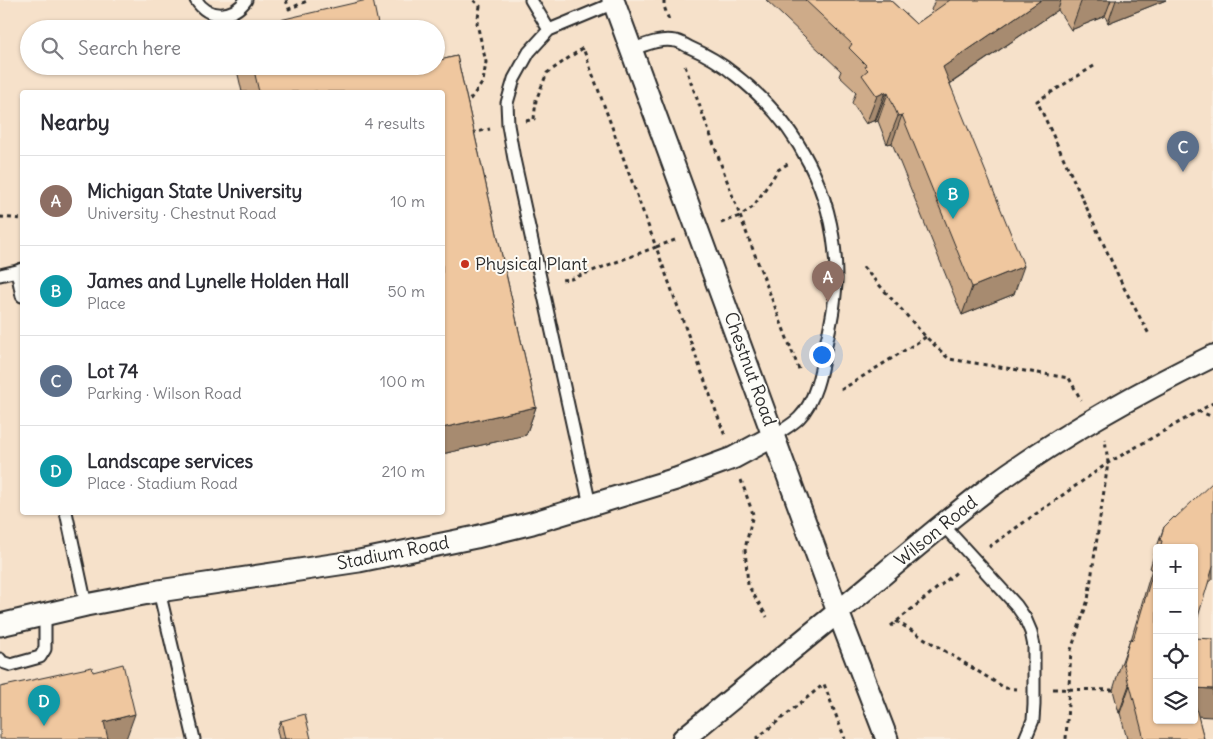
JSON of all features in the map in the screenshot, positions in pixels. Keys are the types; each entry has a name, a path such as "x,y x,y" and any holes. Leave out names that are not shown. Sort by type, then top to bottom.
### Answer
{"street":[{"name":"Chestnut Road","path":"613,2 838,612 887,739"},
{"name":"Wilson Road","path":"683,739 942,524 998,482 1092,420 1137,394 1213,356"},
{"name":"Stadium Road","path":"0,625 86,605 159,591 359,561 476,537 532,523 676,479 733,458 774,436"}],"lane":[{"path":"196,0 206,11 216,14 234,12 246,0"},
{"path":"531,0 549,30"},
{"path":"590,505 514,159 508,125 508,103 514,79 529,52 549,30 613,2"},
{"path":"631,50 653,42 676,40 727,68 750,86 790,129 805,154 823,196 834,248 836,277 834,306 812,400 799,418 774,436"},
{"path":"0,275 20,270"},
{"path":"67,515 86,605"},
{"path":"942,524 1016,605 1031,632 1034,646 1033,720 1025,739"},
{"path":"159,591 194,739"},
{"path":"0,659 2,662 12,664 40,657 45,648 45,615"}],"path":[{"path":"286,0 289,9 309,0"},
{"path":"465,106 483,82 486,62 477,24 480,6 473,0"},
{"path":"664,0 664,6 740,216 812,400"},
{"path":"469,134 534,119 536,100 547,73 583,48 656,247 572,279 540,283"},
{"path":"1094,66 1037,101 1123,286 1150,336"},
{"path":"0,217 20,219"},
{"path":"863,267 949,360 1069,378"},
{"path":"841,390 926,337"},
{"path":"891,626 973,558 1108,463 1213,403"},
{"path":"1198,411 1213,417"},
{"path":"1066,739 1071,650 1088,600 1108,463"},
{"path":"896,621 1005,688 1113,690"},
{"path":"756,739 824,684 845,739"}],"shaded area":[{"path":"0,0 1213,0 1213,739 0,739"}],"building":[{"path":"373,0 377,20 280,20"},
{"path":"805,0 890,0 916,24 950,0 1041,0 943,67 1024,266 972,287 902,115 898,116 888,93 886,94 885,92 877,96 862,75 868,70 865,67 866,65 849,48 852,44"},
{"name":"Physical Plant","path":"457,56 536,407 445,427 445,90 259,90 255,75 445,75 445,59"},
{"path":"1213,482 1213,567 1198,617 1198,544 1161,544 1162,541 1160,540 1164,527"},
{"path":"1153,572 1153,724 1198,724 1198,716 1204,739 1144,739 1123,662 1130,639 1133,640"},
{"path":"1198,638 1213,639 1213,689 1198,688"},
{"path":"123,664 135,714 104,722 108,739 0,739 0,687 92,667 93,672"},
{"path":"305,714 311,739 285,739 281,721"}],"place":[{"name":"Lot 74","path":"1183,172"},
{"name":"James and Lynelle Holden Hall","path":"953,219"},
{"name":"Physical Plant","path":"465,264"},
{"name":"Michigan State University","path":"828,302"},
{"name":"Landscape services","path":"44,726"}]}
